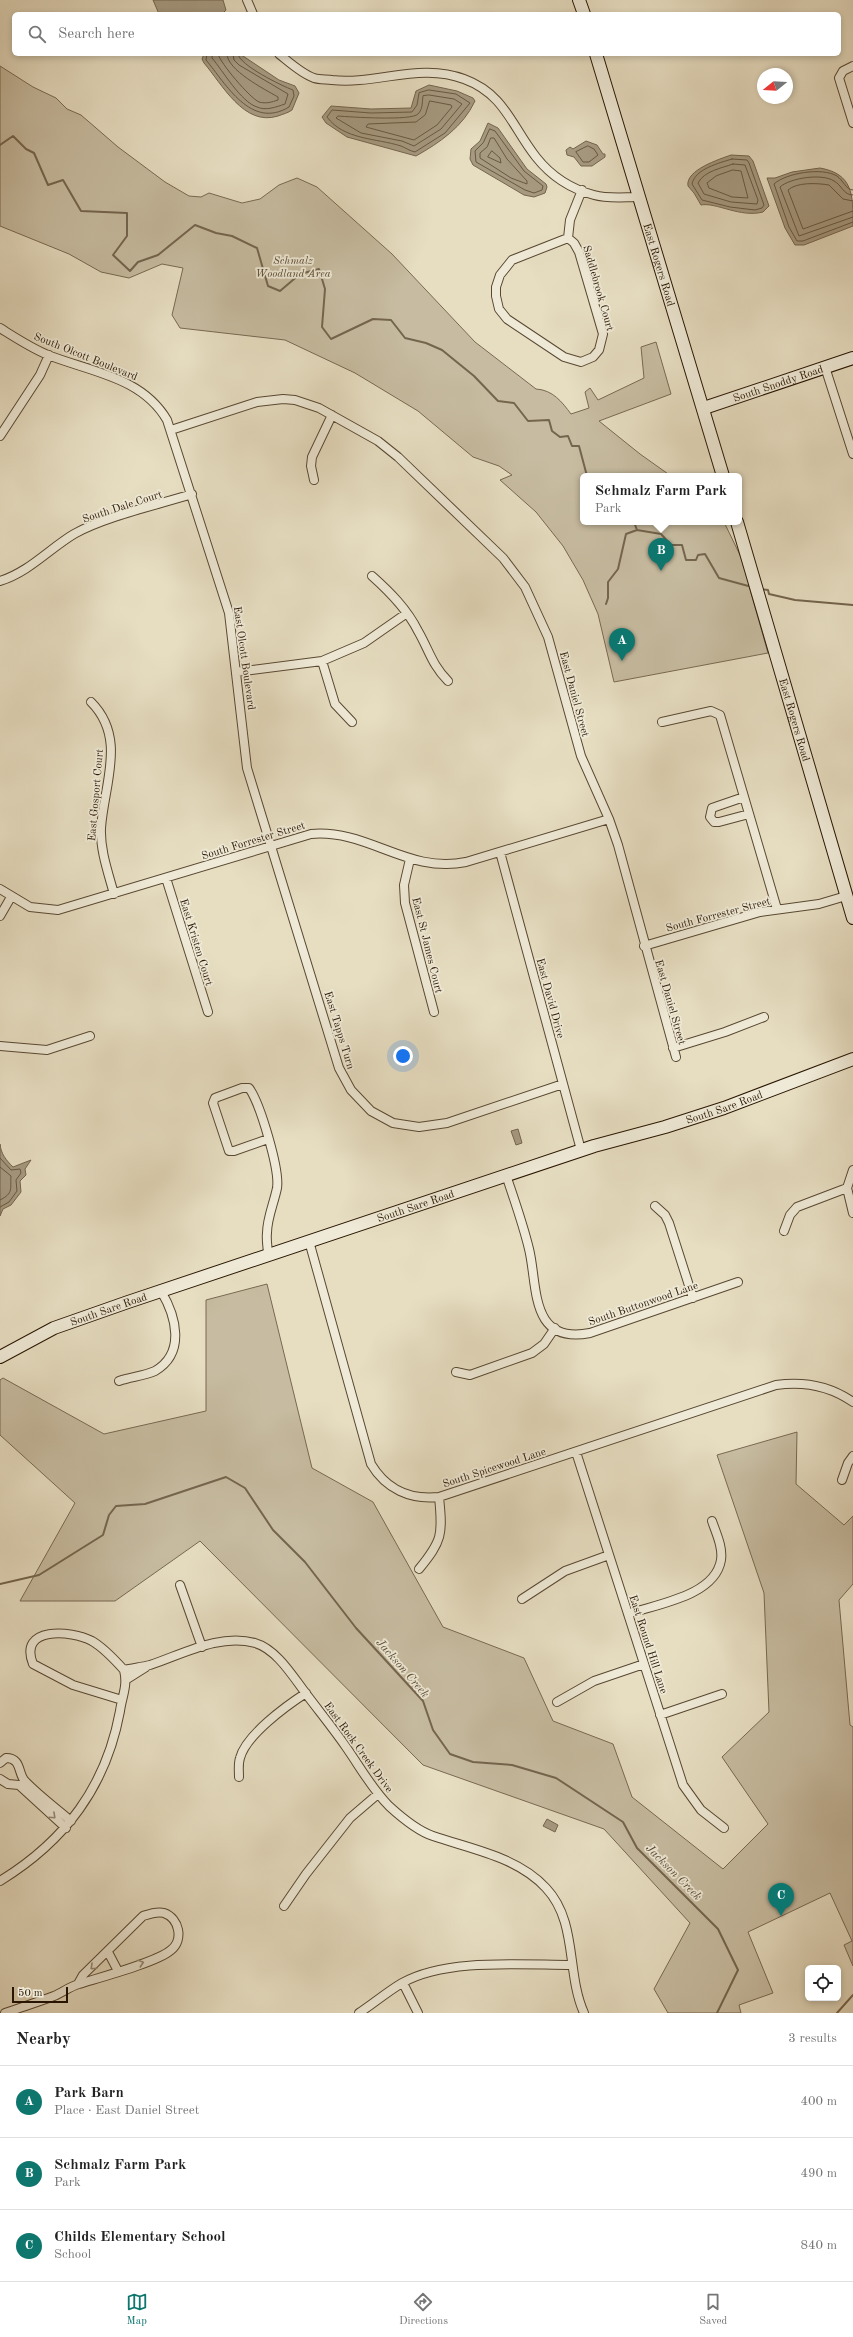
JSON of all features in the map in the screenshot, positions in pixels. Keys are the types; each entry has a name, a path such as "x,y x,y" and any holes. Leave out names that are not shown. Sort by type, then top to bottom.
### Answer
{"main road":[{"path":"579,0 583,12"},
{"name":"East Rogers Road","path":"597,56 704,408 722,473"},
{"name":"South Snoddy Road","path":"704,408 853,358"},
{"name":"East Rogers Road","path":"738,525 853,918"},
{"name":"South Sare Road","path":"835,1066 853,1054"},
{"name":"South Sare Road","path":"0,1357 54,1328 161,1290 581,1150 689,1120 853,1059"}],"street":[{"path":"247,0 252,12"},
{"path":"281,56 291,64 314,78 357,82 407,74 437,73 452,75 474,83 492,94 502,105 535,156 546,168 564,182 582,190 602,196 639,197"},
{"path":"853,66 844,71 839,78 853,123"},
{"name":"Saddlebrook Court","path":"568,238 570,220 582,190"},
{"name":"Saddlebrook Court","path":"568,238 574,243 579,252 603,334 599,350 593,357 581,362 562,357 507,319 499,310 495,294 500,275 512,260 568,238"},
{"name":"South Olcott Boulevard","path":"0,328 30,346 49,355 122,381 139,390 163,414 170,430"},
{"path":"0,436 40,375 49,355"},
{"path":"825,367 853,454"},
{"name":"East Daniel Street","path":"170,430 270,400 295,400 332,415 389,448 494,549 516,574 542,620 581,756 609,820 676,1057"},
{"path":"314,480 311,466 312,457 332,415"},
{"name":"East Olcott Boulevard","path":"170,430 192,494 229,613 247,768 271,846"},
{"name":"South Dale Court","path":"0,581 24,570 68,538 86,528 192,494"},
{"path":"372,576 392,595 407,613 418,629 436,669 448,681"},
{"path":"236,672 322,661 364,643 407,613"},
{"path":"322,661 335,704 352,722"},
{"name":"East Gosport Court","path":"91,702 104,717 112,755 101,838 104,859 114,894"},
{"path":"662,722 711,711 720,715 777,909"},
{"path":"744,797 712,808 710,816 714,822 719,822 749,814"},
{"name":"South Forrester Street","path":"0,889 11,897 34,908 58,910 311,834 335,833 425,864 445,865 500,852 609,820"},
{"name":"East Tapps Turn","path":"271,846 340,1068 348,1086 362,1103 393,1123 430,1127 564,1084"},
{"name":"East David Drive","path":"500,852 581,1150"},
{"name":"East St James Court","path":"410,859 404,880 405,903 434,1012"},
{"name":"East Kristen Court","path":"166,878 208,1012"},
{"name":"South Forrester Street","path":"644,946 777,909 819,904 846,896"},
{"path":"0,916 11,897"},
{"path":"673,1048 725,1032 764,1017"},
{"path":"0,1046 47,1050 90,1036"},
{"path":"268,1139 234,1152 229,1151 213,1103 215,1098 242,1088 250,1088 254,1095 268,1139 277,1177 266,1232 268,1255"},
{"path":"853,1170 847,1188 853,1213"},
{"path":"456,1372 470,1375 532,1353 544,1344 555,1328 542,1316 536,1302 530,1251 506,1175"},
{"path":"784,1230 790,1215 797,1207 847,1188"},
{"path":"655,1206 665,1215 669,1223 693,1298"},
{"name":"South Spicewood Lane","path":"309,1241 371,1464 380,1477 398,1491 421,1498 439,1497 776,1385 800,1384 818,1386 837,1392 853,1402"},
{"name":"South Buttonwood Lane","path":"555,1328 570,1334 590,1333 738,1282"},
{"path":"119,1381 153,1372 161,1367 174,1348 175,1326 161,1290"},
{"name":"East Round Hill Lane","path":"576,1452 680,1776 688,1794 708,1817 724,1828"},
{"path":"842,1480 848,1463 853,1456"},
{"path":"419,1570 432,1554 440,1536 439,1497"},
{"path":"628,1614 700,1590 711,1580 721,1559 719,1542 712,1521"},
{"path":"522,1599 565,1571 609,1555"},
{"path":"180,1585 202,1647"},
{"path":"0,1881 35,1855 66,1828 98,1782 109,1753 122,1700 126,1690 124,1670 94,1642 75,1635 40,1636 33,1640 29,1649 33,1664 47,1673 79,1687 122,1700"},
{"name":"East Rock Creek Drive","path":"124,1670 148,1665 225,1640 241,1640 258,1644 288,1669 333,1728 378,1794 405,1819 431,1836 463,1844 512,1864 530,1874 546,1888 560,1907 566,1925 578,2001 584,2013"},
{"path":"557,1702 594,1681 644,1664"},
{"name":"East Rock Creek Drive","path":"126,1679 148,1665"},
{"path":"239,1777 240,1759 246,1743 288,1705 306,1693"},
{"path":"660,1715 722,1694"},
{"path":"0,1763 6,1758 11,1758 19,1765 21,1775 36,1795 66,1828"},
{"path":"14,1783 21,1775"},
{"path":"0,1779 8,1784 14,1783 19,1785 36,1795 72,1821"},
{"path":"284,1906 306,1874 350,1818 378,1794"},
{"path":"5,2013 49,1998 78,1984 159,1957 172,1950 178,1940 177,1928 172,1918 163,1913 153,1912 143,1916 83,1975 78,1984"},
{"path":"108,1952 118,1971"},
{"path":"359,2013 403,1983 436,1971 461,1966 572,1965"},
{"path":"403,1983 418,2013"}],"green space":[{"name":"Schmalz Woodland Area","path":"0,66 33,87 56,98 67,109 81,115 118,147 165,182 189,196 201,197 209,193 242,203 260,199 279,185 297,178 317,187 392,254 475,342 536,389 552,394 556,397 571,414 589,408 585,392 590,388 598,400 644,378 641,347 656,342 671,394 599,421 640,454 667,473 580,473 580,525 725,525 753,582 749,586 768,653 614,682 598,614 583,580 563,546 536,512 500,480 512,475 499,466 473,457 418,411 355,373 285,340 180,328 172,315 183,268 162,264 129,278 101,272 69,254 0,226"},
{"path":"267,1284 312,1468 373,1502 443,1627 524,1658 553,1721 613,1744 632,1797 723,1869 768,1824 722,1757 769,1712 764,1593 717,1455 797,1432 796,1484 844,1525 853,1516 853,1584 839,1600 850,1725 853,1727 853,1966 844,1945 852,1941 830,1893 748,1932 773,1993 739,2005 741,2013 668,2013 654,1989 690,1923 604,1829 423,1765 200,1541 115,1601 20,1601 75,1503 0,1435 0,1380 3,1378 104,1434 206,1411 206,1300"}],"water":[{"path":"153,0 223,0 226,10 224,12 158,12"},
{"path":"203,56 243,56 279,80 295,86 299,93 292,110 278,116 266,118 244,110 226,92 202,59"},
{"path":"429,85 457,91 473,98 475,101 464,119 450,133 442,140 416,156 347,137 326,123 322,117 331,106 371,109 411,108 416,91"},
{"path":"488,123 498,128 527,169 546,184 547,187 545,193 534,197 524,195 473,165 470,159 471,149 480,141"},
{"path":"586,141 597,145 603,154 605,154 605,157 592,166 581,166 574,157 567,155 566,150 570,147 573,149"},
{"path":"731,155 749,156 753,161 769,206 763,212 737,212 714,206 701,205 688,186 689,180 697,170 712,162"},
{"path":"820,168 839,175 849,187 852,204 853,226 804,245 795,245 785,228 767,178 775,178 792,172"},
{"path":"518,1129 522,1143 516,1145 511,1131"},
{"path":"0,1144 4,1157 13,1167 31,1160 25,1169 26,1175 20,1181 21,1192 11,1205 3,1209 0,1216"},
{"path":"547,1819 558,1825 555,1832 543,1826"}],"waterway":[{"path":"0,145 13,136 26,149 34,153 48,185 63,180 81,211 127,213 127,236 113,255 130,271 138,262 158,255 195,225 216,233 232,236 257,248 268,286 280,291 300,274 319,269 325,289 322,327 331,339 373,319 391,320 405,338 426,343 442,350 474,376 498,401 514,403 528,421 549,420 552,431 560,437 568,436 572,446 579,446 586,473"},
{"path":"606,604 608,598 608,582 618,569 626,534 637,530 635,525"},
{"path":"637,530 661,534 671,545 682,545 686,560 696,560 698,555 705,554 719,578 752,587"},
{"path":"761,589 768,590 769,594 795,600 853,605"},
{"name":"Jackson Creek","path":"0,1584 39,1575 103,1535 109,1515 116,1506 145,1504 226,1477 245,1488 273,1530 305,1562 356,1628 423,1701 433,1730 450,1754 473,1762 512,1765 556,1778 623,1822 637,1848 718,1929 738,1970 717,2013"},
{"name":"Jackson Creek","path":"837,2013 853,1995"}],"place":[{"name":"Schmalz Farm Park","path":"661,571"},
{"name":"Park Barn","path":"622,661"},
{"name":"Childs Elementary School","path":"781,1916"}]}
